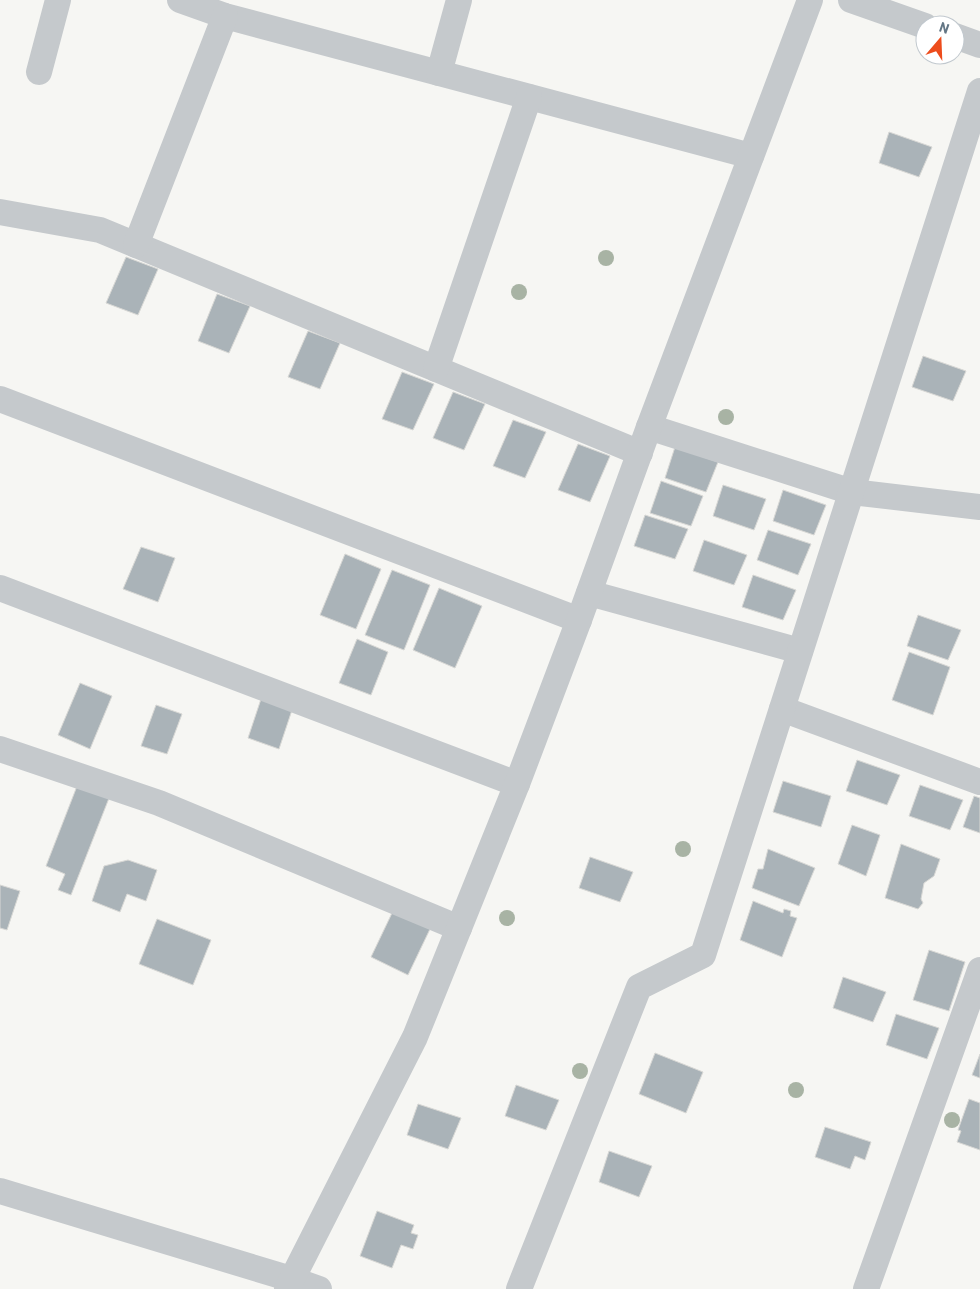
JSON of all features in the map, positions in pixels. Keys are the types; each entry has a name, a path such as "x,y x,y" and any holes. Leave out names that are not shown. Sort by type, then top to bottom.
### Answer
{"street":[{"path":"39,72 58,0"},
{"path":"180,0 225,16 751,156"},
{"path":"439,73 459,0"},
{"path":"289,1284 415,1037 517,784 810,0"},
{"path":"851,0 915,22"},
{"path":"136,245 225,16"},
{"path":"965,40 980,45"},
{"path":"519,1289 640,987 703,955 980,91"},
{"path":"436,369 529,97"},
{"path":"0,212 100,230 640,454"},
{"path":"0,399 579,620"},
{"path":"649,427 852,492 980,507"},
{"path":"0,588 517,784"},
{"path":"589,593 800,651"},
{"path":"782,708 980,782"},
{"path":"0,749 159,804 459,928"},
{"path":"866,1289 980,970"},
{"path":"0,1191 289,1284 319,1289"}],"building":[{"path":"889,132 932,147 919,177 879,163"},
{"path":"126,257 158,269 138,315 106,303"},
{"path":"217,294 250,306 229,353 198,341"},
{"path":"308,331 340,343 320,389 288,377"},
{"path":"923,356 966,371 953,401 912,387"},
{"path":"402,372 434,384 413,430 382,419"},
{"path":"453,392 485,404 464,450 433,438"},
{"path":"513,420 546,432 525,478 493,466"},
{"path":"578,444 610,456 590,502 558,490"},
{"path":"675,447 718,462 706,492 665,478"},
{"path":"661,481 703,496 691,526 650,513"},
{"path":"723,485 766,499 754,530 713,516"},
{"path":"783,490 826,505 814,535 773,521"},
{"path":"645,515 688,529 675,559 634,546"},
{"path":"768,530 811,544 798,575 757,560"},
{"path":"704,540 747,555 734,585 693,571"},
{"path":"141,547 175,558 158,602 123,589"},
{"path":"345,554 381,569 356,629 320,615"},
{"path":"392,570 430,585 404,650 365,635"},
{"path":"753,575 796,590 783,620 742,607"},
{"path":"439,588 482,606 455,668 413,650"},
{"path":"918,615 961,630 948,660 907,646"},
{"path":"357,639 388,652 371,695 339,683"},
{"path":"909,652 950,667 933,715 892,700"},
{"path":"80,683 112,696 90,749 58,735"},
{"path":"261,699 292,710 279,749 248,738"},
{"path":"156,705 182,714 167,754 141,746"},
{"path":"857,760 900,775 887,805 846,791"},
{"path":"79,781 111,793 71,895 58,890 65,874 46,866"},
{"path":"783,781 831,796 821,827 773,812"},
{"path":"920,785 963,800 950,830 909,816"},
{"path":"974,796 980,798 980,833 963,827"},
{"path":"852,825 880,835 866,876 838,864"},
{"path":"901,844 940,859 934,876 924,883 921,899 923,903 918,909 885,898"},
{"path":"768,849 815,868 799,906 752,888 758,869 763,869"},
{"path":"590,857 633,872 620,902 579,888"},
{"path":"128,860 157,870 146,901 127,894 120,912 92,901 104,866"},
{"path":"0,885 20,891 7,930 0,928"},
{"path":"753,901 783,913 784,909 791,911 790,916 797,918 782,957 740,940"},
{"path":"393,911 430,929 408,975 371,957"},
{"path":"157,919 211,940 193,985 139,964"},
{"path":"929,950 965,962 949,1011 913,1000"},
{"path":"843,977 886,992 873,1022 833,1008"},
{"path":"896,1014 939,1028 927,1059 886,1045"},
{"path":"655,1053 703,1072 686,1113 639,1094"},
{"path":"980,1054 980,1078 972,1075"},
{"path":"516,1085 559,1100 546,1130 505,1116"},
{"path":"969,1099 980,1103 980,1150 957,1142 961,1131 958,1130"},
{"path":"418,1104 461,1118 448,1149 407,1135"},
{"path":"825,1127 871,1142 865,1160 855,1156 850,1169 815,1157"},
{"path":"609,1151 652,1166 639,1197 599,1182"},
{"path":"377,1211 414,1225 411,1233 418,1235 413,1249 401,1245 392,1268 360,1256"}]}
